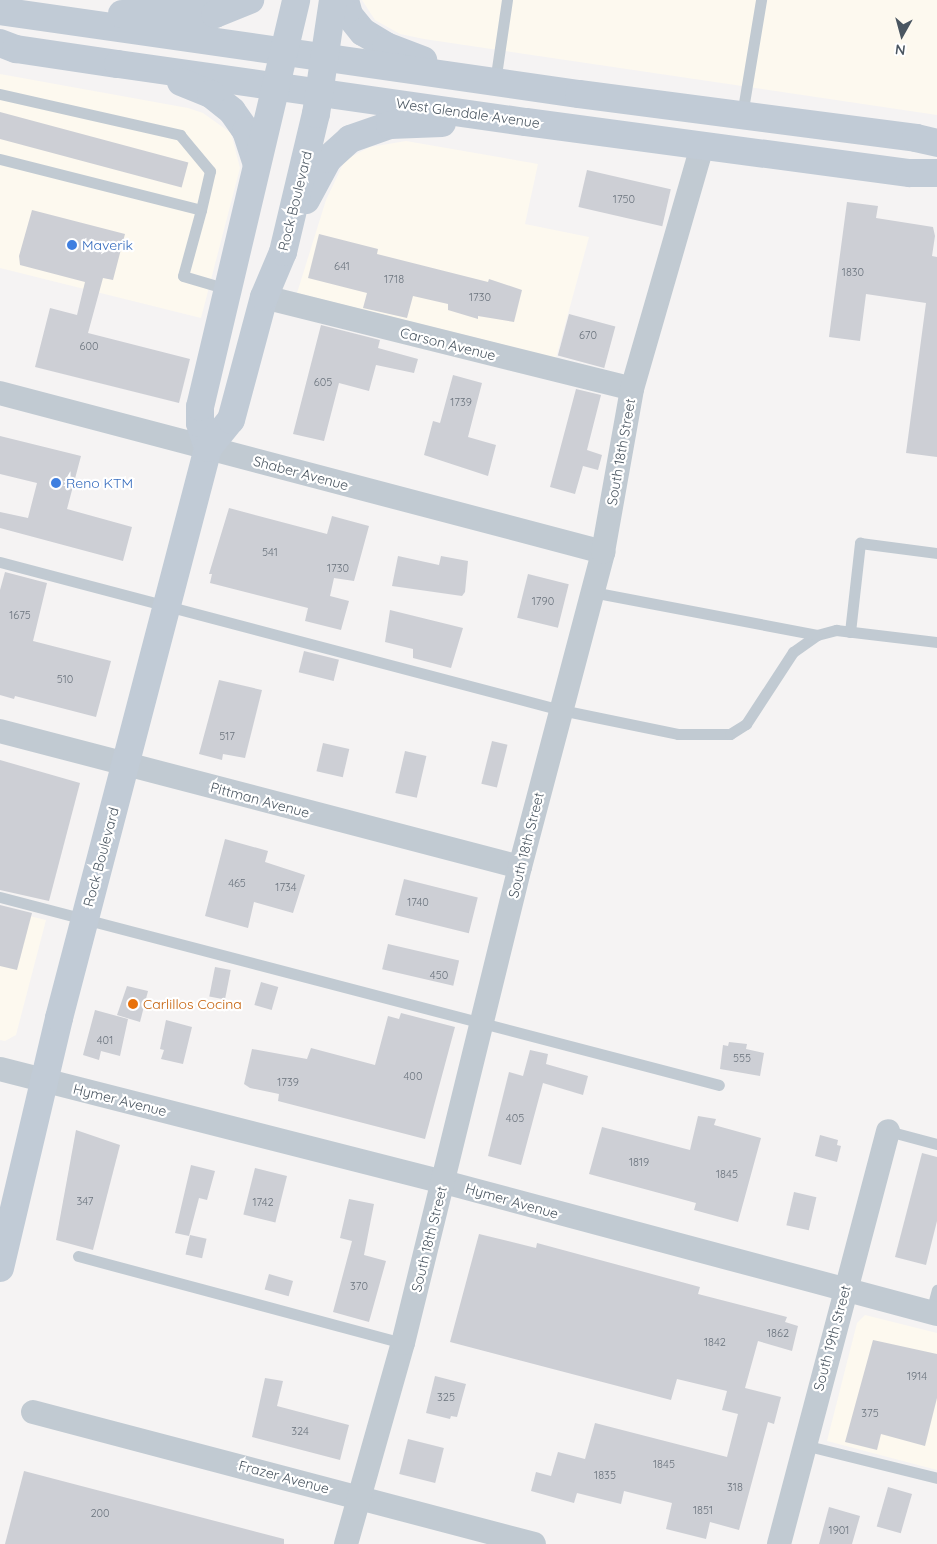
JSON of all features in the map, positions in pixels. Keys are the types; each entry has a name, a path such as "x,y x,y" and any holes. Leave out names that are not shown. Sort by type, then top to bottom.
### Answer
{"main road":[{"path":"42,17 121,7 215,14 250,0"},
{"path":"208,448 200,423 200,407 257,164 278,87 296,0"},
{"name":"Rock Boulevard","path":"0,1268 43,1081 208,448 231,420 264,297 283,252 320,92 333,0"},
{"path":"345,0 355,24 386,46 493,81"},
{"path":"0,11 286,53 916,138 937,144"},
{"name":"West Glendale Avenue","path":"0,42 16,49 526,122 910,173 937,173"},
{"path":"118,64 194,86 211,94 239,121 257,164"},
{"path":"283,252 328,159 350,139 390,124 526,122"}],"street":[{"name":"South 18th Street","path":"346,1544 403,1343 520,867 603,552 632,389 702,146"},
{"name":"Carson Avenue","path":"264,297 632,389"},
{"name":"Shaber Avenue","path":"0,393 603,552"},
{"name":"Pittman Avenue","path":"0,731 520,867"},
{"name":"Hymer Avenue","path":"0,1069 444,1182 844,1291 935,1305"},
{"name":"South 19th Street","path":"779,1544 844,1291 888,1131"},
{"name":"Frazer Avenue","path":"34,1412 529,1543"}],"lane":[{"path":"493,81 507,0"},
{"path":"742,115 761,0"},
{"path":"0,94 180,134 210,171 183,276 228,289"},
{"path":"0,159 201,210"},
{"path":"850,632 860,543 937,553"},
{"path":"0,562 561,710 678,734 730,734 746,724 793,652 817,635 836,630 937,642"},
{"path":"592,592 817,635"},
{"path":"0,897 719,1085"},
{"path":"888,1131 937,1144"},
{"path":"78,1256 403,1343"},
{"path":"804,1446 937,1478"}],"shaded area":[{"path":"362,0 937,0 937,115 424,39 400,34 375,20"},
{"path":"0,74 188,108 203,113 231,133 240,168 201,318 0,268"},
{"path":"406,141 538,164 525,224 589,237 556,358 297,293 326,200 345,160 370,147"},
{"path":"0,909 46,920 16,1035 5,1041 0,1040"},
{"path":"865,1315 937,1333 937,1470 827,1441 857,1323"}],"building":[{"path":"0,112 188,162 182,188 0,139"},
{"path":"587,170 671,189 662,226 578,207"},
{"path":"847,202 878,206 876,218 933,227 935,236 932,256 937,257 937,457 906,453 926,303 866,294 860,341 829,337"},
{"path":"32,210 125,234 113,280 103,278 88,333 190,359 179,403 35,367 50,308 77,315 85,282 20,265 19,256"},
{"path":"319,234 378,249 377,254 488,282 489,279 522,290 514,322 478,316 478,319 448,310 448,304 413,296 407,318 363,308 367,293 308,278"},
{"path":"569,314 615,326 604,368 558,356"},
{"path":"321,325 380,340 378,348 418,359 414,373 376,365 369,391 339,383 324,441 293,434"},
{"path":"453,375 482,383 468,437 496,445 488,476 424,455 433,421 440,423"},
{"path":"576,389 601,395 587,450 602,455 598,470 583,466 575,494 550,487"},
{"name":"Reno KTM","path":"0,436 81,456 67,509 132,527 123,561 0,528 0,512 28,518 37,483 0,474"},
{"path":"229,508 327,534 332,516 369,526 354,581 334,578 330,596 349,601 341,630 305,621 308,608 210,583 212,574 209,574"},
{"path":"398,556 439,565 441,556 468,561 465,592 462,596 392,586"},
{"path":"5,572 47,583 33,641 111,661 96,717 15,696 14,699 0,695 0,590"},
{"path":"528,574 569,584 558,628 517,618"},
{"path":"390,610 463,628 451,668 413,658 413,649 385,642"},
{"path":"304,651 339,660 334,681 299,672"},
{"path":"219,680 262,690 245,758 223,754 222,760 199,754"},
{"path":"492,741 508,745 497,788 481,784"},
{"path":"323,743 349,749 343,777 316,771"},
{"path":"405,751 426,756 417,798 395,793"},
{"path":"0,760 80,783 49,901 0,890"},
{"path":"225,839 268,851 265,862 305,875 293,913 254,902 248,928 205,916"},
{"path":"404,879 478,897 469,933 395,915"},
{"path":"0,905 32,913 17,970 0,966"},
{"path":"388,944 459,960 453,986 382,969"},
{"path":"215,967 231,970 225,1000 209,996"},
{"path":"261,982 278,987 272,1010 254,1005"},
{"name":"Carlillos Cocina","path":"127,986 148,991 140,1022 117,1015"},
{"path":"95,1010 128,1019 120,1056 101,1051 99,1060 83,1055"},
{"path":"401,1013 455,1027 425,1139 278,1101 279,1094 250,1088 244,1084 252,1049 307,1059 311,1048 375,1065 388,1016 399,1019"},
{"path":"166,1020 192,1027 183,1064 161,1059 164,1050 160,1049"},
{"path":"729,1042 747,1044 746,1049 764,1053 760,1076 720,1069 723,1045 728,1046"},
{"path":"530,1050 548,1054 546,1064 588,1076 583,1095 543,1083 521,1165 488,1156 509,1072 523,1076"},
{"path":"698,1116 716,1119 714,1125 761,1138 738,1222 694,1210 696,1203 589,1174 602,1127 690,1150"},
{"path":"76,1130 120,1145 93,1250 56,1240"},
{"path":"820,1135 838,1140 837,1145 841,1146 837,1162 815,1156"},
{"path":"922,1153 937,1157 937,1221 926,1265 895,1257"},
{"path":"191,1165 215,1171 207,1200 199,1198 189,1236 175,1233"},
{"path":"255,1168 287,1176 275,1223 243,1215"},
{"path":"794,1192 816,1197 809,1230 786,1225"},
{"path":"349,1199 374,1204 364,1255 386,1261 369,1322 333,1312 352,1241 340,1238"},
{"path":"479,1234 536,1248 537,1243 700,1287 698,1294 787,1317 785,1322 798,1326 792,1351 758,1341 745,1388 781,1397 774,1424 768,1422 739,1530 710,1522 706,1539 666,1529 672,1503 624,1491 621,1504 577,1493 574,1503 531,1491 536,1472 551,1476 558,1452 585,1459 595,1423 727,1457 738,1414 722,1410 727,1391 677,1379 671,1400 450,1342"},
{"path":"190,1235 207,1239 202,1258 186,1254"},
{"path":"269,1274 293,1281 289,1296 265,1289"},
{"path":"873,1340 937,1354 937,1398 925,1446 881,1434 877,1450 845,1442"},
{"path":"435,1376 466,1384 457,1417 451,1416 450,1419 426,1413"},
{"path":"265,1378 283,1381 277,1406 349,1425 340,1460 252,1437"},
{"path":"408,1439 444,1448 435,1483 399,1474"},
{"path":"24,1471 284,1539 284,1544 5,1544"},
{"path":"888,1487 912,1494 901,1533 877,1526"},
{"path":"829,1507 860,1516 852,1544 819,1544"}],"place":[{"name":"Maverik","path":"72,245"},
{"name":"Reno KTM","path":"56,483"},
{"name":"Carlillos Cocina","path":"133,1004"}]}
